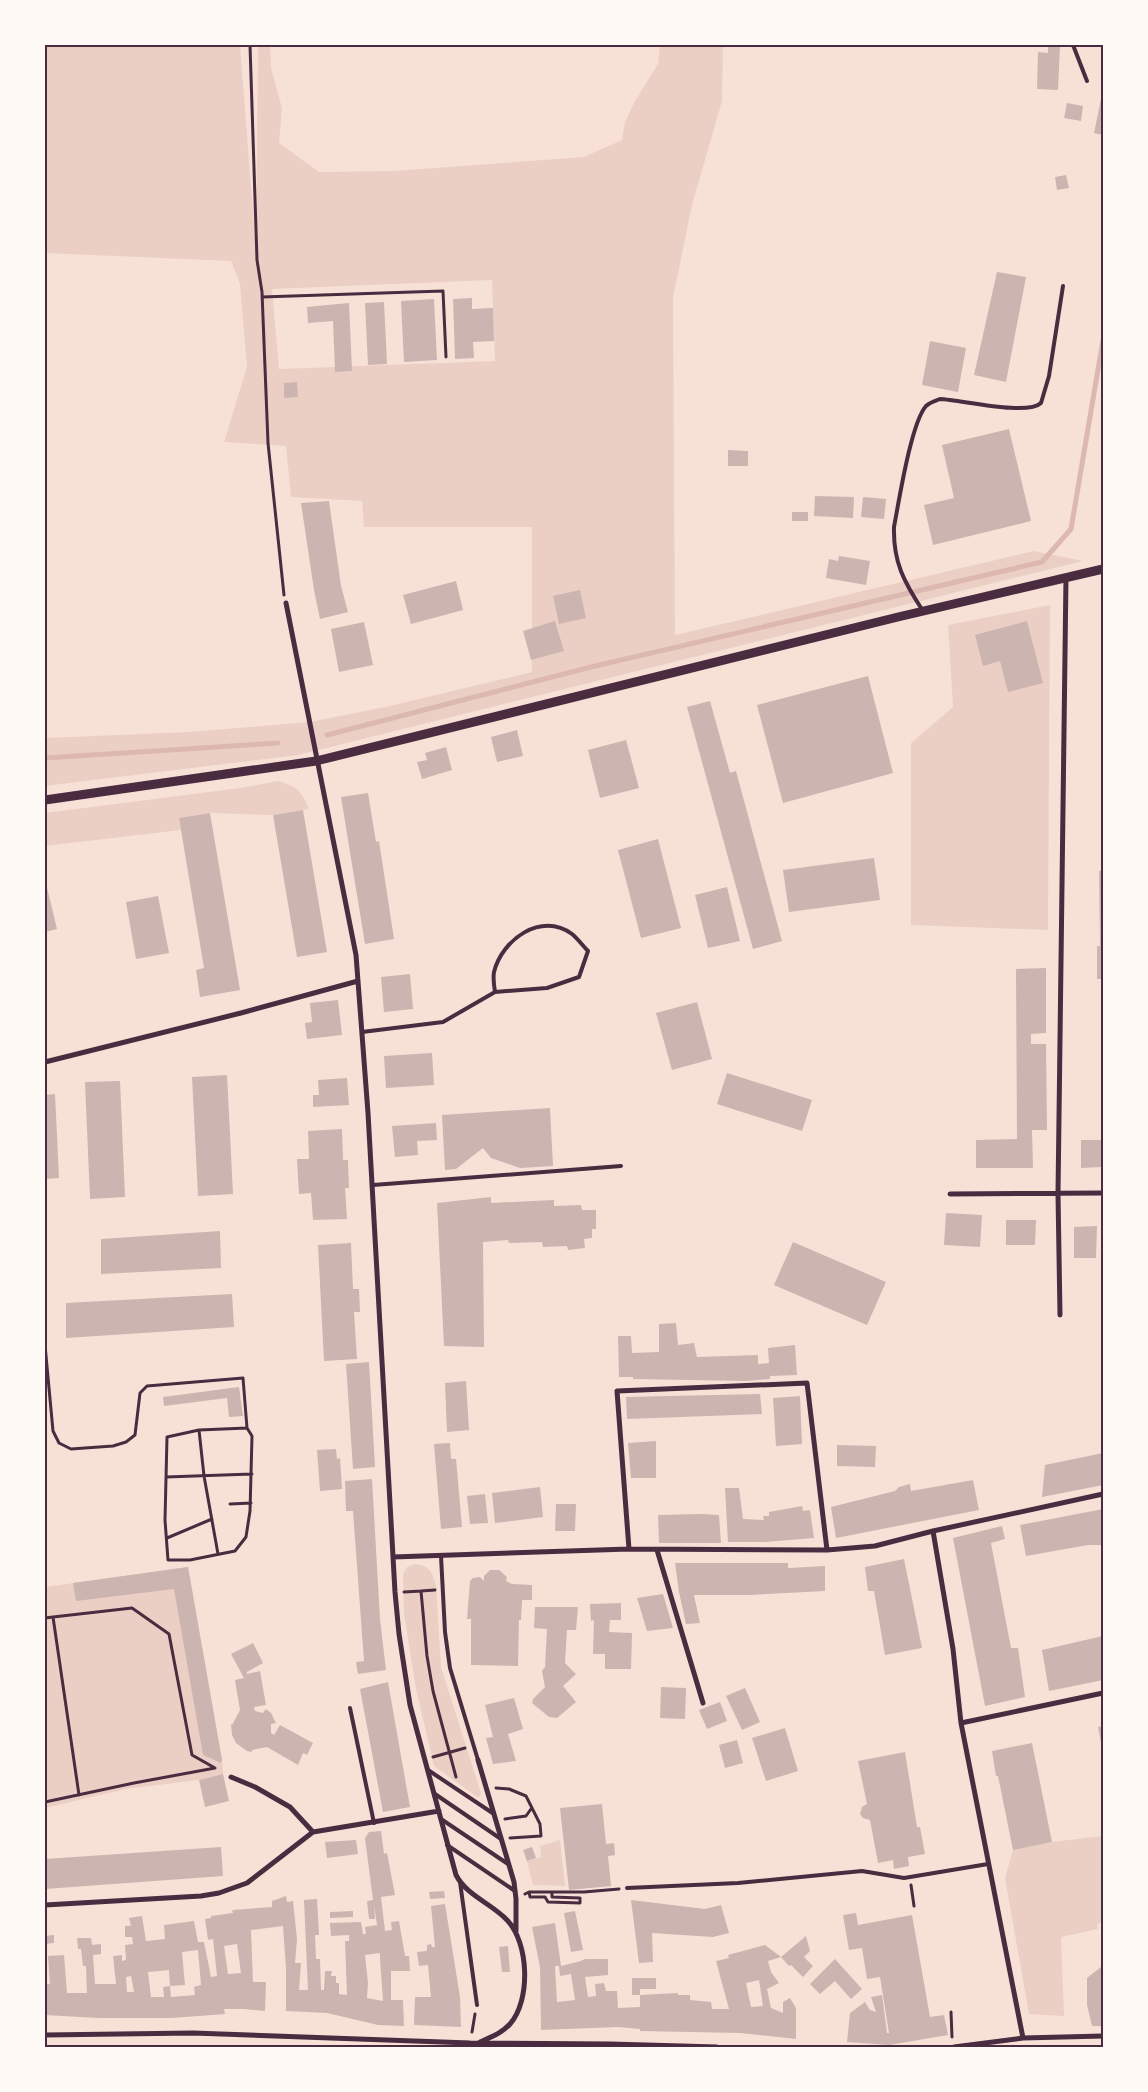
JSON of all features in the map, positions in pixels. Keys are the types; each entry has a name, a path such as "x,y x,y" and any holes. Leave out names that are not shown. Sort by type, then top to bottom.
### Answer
{"street":[{"path":"45,800 316,761 923,611 1103,570"},
{"path":"1060,1315 1058,1194 1066,577"},
{"path":"45,2034 193,2034 470,2045 500,2034 510,2024 523,1994 524,1963 516,1932 507,1919 464,1888 454,1868 409,1696 399,1634 395,1592 373,1185 356,955 286,603"},
{"path":"45,1062 358,981"},
{"path":"950,1194 1103,1193"},
{"path":"629,1550 617,1391 807,1384 827,1550"},
{"path":"393,1557 629,1550 827,1550 875,1546 934,1531 1103,1494"},
{"path":"934,1531 953,1649 961,1723 1023,2038"},
{"path":"657,1550 703,1703"},
{"path":"961,1723 1103,1693"},
{"path":"478,1760 502,1839 515,1891 516,1932"},
{"path":"231,1777 255,1787 290,1807 312,1832"},
{"path":"45,1905 201,1896 219,1893 247,1883 312,1832 439,1811"},
{"path":"954,2047 1023,2038 1103,2036"},
{"path":"480,2042 717,2047"}],"lane":[{"path":"1073,45 1087,81"},
{"path":"923,611 901,575 895,553 894,527 914,432 926,406 933,401 940,400 1020,408 1033,408 1041,403 1049,376 1064,286"},
{"path":"362,1032 443,1022 495,992 547,988 579,977 588,951 571,934 548,925 532,928 506,946 494,972 495,992"},
{"path":"373,1185 621,1166"},
{"path":"441,1556 445,1632 450,1668 478,1760"},
{"path":"350,1708 374,1823"},
{"path":"428,1770 459,1790 496,1818"},
{"path":"435,1794 502,1839"},
{"path":"441,1819 509,1865"},
{"path":"447,1845 515,1891"},
{"path":"627,1888 738,1883 862,1871 898,1878 988,1864"},
{"path":"460,1882 477,2005"}],"path":[{"path":"250,45 257,260 262,297 268,443 286,603"},
{"path":"262,297 443,291 446,358"},
{"path":"45,1345 53,1431 59,1443 71,1449 113,1446 126,1442 135,1435 140,1393 147,1386 243,1378 247,1428 252,1436 251,1503 246,1537 235,1551 190,1560 168,1560 166,1538 167,1437 199,1430 247,1428"},
{"path":"199,1430 204,1476 218,1554"},
{"path":"166,1477 252,1474"},
{"path":"230,1504 251,1503"},
{"path":"166,1538 212,1519"},
{"path":"395,1592 443,1590"},
{"path":"421,1591 426,1647 433,1691 459,1790"},
{"path":"45,1618 132,1608 170,1634 192,1755 215,1768 45,1802"},
{"path":"53,1617 79,1795"},
{"path":"425,1760 473,1745"},
{"path":"487,1789 509,1789 526,1796 540,1824 541,1836 519,1836 502,1839"},
{"path":"496,1818 526,1816 531,1810 531,1806"},
{"path":"910,1877 914,1906"},
{"path":"516,1899 529,1892 584,1892 627,1888"},
{"path":"529,1892 530,1897 545,1897 548,1902 580,1903 580,1898 552,1897 552,1893"},
{"path":"470,2045 477,2005"},
{"path":"951,2012 952,2038"}],"shaded area":[{"path":"45,45 240,45 256,251 258,45 270,45 271,68 282,108 279,143 319,172 394,171 584,157 622,140 625,122 635,101 658,64 660,45 723,45 722,101 692,205 673,298 675,635 1034,551 1083,561 298,755 45,786 45,738 189,732 310,722 390,706 532,672 532,527 364,527 362,501 291,497 286,446 224,442 247,367 240,284 231,261 45,253","holes":["492,280 495,361 279,369 272,289"]},
{"path":"1050,605 1048,930 911,925 911,743 953,707 948,625"},
{"path":"278,781 298,790 309,809 273,815 210,813 179,818 181,830 45,846 45,813 240,788"},
{"path":"414,1564 426,1567 433,1576 436,1585 441,1667 481,1793 479,1797 434,1766 416,1689 404,1614 403,1574 407,1567"},
{"path":"188,1567 223,1774 199,1780 126,1789 45,1808 45,1587"},
{"path":"1102,1836 1103,1922 1097,1924 1098,1929 1061,1937 1064,2016 1029,2014 1005,1878 1013,1850 1052,1842"},
{"path":"560,1840 565,1886 533,1885 527,1861 541,1857 540,1846"}],"building":[{"path":"1048,45 1060,45 1058,90 1037,89 1038,52 1048,53"},
{"path":"1103,94 1103,135 1094,133"},
{"path":"1067,103 1083,106 1081,121 1064,118"},
{"path":"1066,175 1069,188 1057,190 1055,177"},
{"path":"997,272 1026,277 1006,382 974,375"},
{"path":"472,298 472,309 493,308 494,341 473,342 474,358 455,359 453,299"},
{"path":"434,299 437,360 404,362 401,301"},
{"path":"384,302 387,364 368,365 365,303"},
{"path":"349,303 352,371 335,372 333,321 308,323 307,307"},
{"path":"930,341 966,348 958,392 922,385"},
{"path":"297,382 298,397 284,398 284,383"},
{"path":"1009,429 1031,521 933,545 924,505 954,498 942,445"},
{"path":"728,450 748,451 748,466 728,466"},
{"path":"815,496 854,497 853,518 814,516"},
{"path":"863,497 886,499 884,519 861,517"},
{"path":"329,501 341,586 348,612 320,619 301,503"},
{"path":"792,512 808,512 808,521 792,521"},
{"path":"839,556 870,561 866,585 826,578 829,559 838,561"},
{"path":"456,581 463,610 411,624 403,595"},
{"path":"580,590 586,618 559,624 553,596"},
{"path":"555,621 564,651 531,660 523,631"},
{"path":"1027,621 1043,683 1008,692 1000,661 983,666 975,635"},
{"path":"364,622 373,665 339,672 331,629"},
{"path":"868,676 893,773 783,803 757,705"},
{"path":"710,701 730,773 736,771 782,941 753,949 687,707"},
{"path":"517,730 523,756 497,762 491,737"},
{"path":"626,740 639,788 600,798 588,750"},
{"path":"446,747 452,770 422,779 417,762 427,760 425,753"},
{"path":"368,793 376,842 379,841 394,939 365,944 341,797"},
{"path":"303,810 327,952 297,957 273,815"},
{"path":"210,813 240,990 200,997 196,970 204,968 179,818"},
{"path":"658,839 681,928 641,938 618,850"},
{"path":"874,858 880,900 789,912 783,870"},
{"path":"1103,870 1103,979 1097,979 1097,946 1100,946 1099,871"},
{"path":"45,879 57,929 45,932"},
{"path":"727,887 740,941 708,948 695,895"},
{"path":"158,896 169,953 136,959 126,902"},
{"path":"1046,968 1046,1033 1031,1034 1031,1044 1046,1044 1047,1130 1032,1130 1033,1168 976,1168 976,1140 1017,1139 1016,969"},
{"path":"410,974 413,1009 384,1012 381,977"},
{"path":"338,1000 342,1035 307,1039 305,1023 312,1022 310,1003"},
{"path":"697,1002 712,1059 672,1070 656,1013"},
{"path":"432,1053 434,1085 386,1088 384,1056"},
{"path":"727,1073 812,1100 802,1131 717,1104"},
{"path":"227,1075 233,1194 198,1196 192,1077"},
{"path":"347,1078 349,1105 313,1107 313,1095 319,1095 318,1080"},
{"path":"120,1081 125,1197 90,1199 85,1082"},
{"path":"55,1094 59,1178 45,1179 45,1095"},
{"path":"550,1108 553,1166 520,1168 491,1158 483,1148 456,1169 445,1170 442,1115"},
{"path":"436,1123 437,1140 417,1141 418,1155 395,1157 392,1126"},
{"path":"342,1129 343,1160 348,1160 349,1188 345,1188 347,1219 313,1220 311,1193 299,1194 297,1159 309,1159 308,1131"},
{"path":"1081,1140 1103,1140 1103,1167 1081,1168"},
{"path":"491,1197 491,1203 554,1200 554,1206 581,1205 582,1210 596,1210 596,1229 592,1229 592,1238 584,1239 585,1248 568,1250 567,1246 543,1247 542,1242 509,1243 508,1240 483,1242 484,1347 444,1346 437,1203"},
{"path":"946,1213 982,1215 980,1247 944,1245"},
{"path":"1006,1220 1036,1220 1035,1245 1006,1245"},
{"path":"1097,1226 1096,1258 1074,1258 1074,1227"},
{"path":"220,1231 221,1268 101,1274 101,1239"},
{"path":"793,1242 886,1282 867,1325 774,1285"},
{"path":"351,1243 353,1289 359,1289 360,1312 354,1312 357,1359 324,1361 318,1245"},
{"path":"232,1294 234,1327 66,1338 66,1303"},
{"path":"676,1323 678,1345 694,1343 697,1357 758,1355 758,1364 769,1363 768,1348 795,1345 797,1375 770,1376 770,1379 746,1381 633,1379 633,1377 619,1377 618,1336 631,1336 632,1353 659,1352 659,1324"},
{"path":"369,1362 375,1467 353,1469 346,1364"},
{"path":"466,1381 469,1430 447,1432 445,1383"},
{"path":"239,1387 243,1416 229,1417 227,1398 164,1406 163,1397"},
{"path":"760,1394 762,1414 627,1419 626,1397"},
{"path":"800,1396 802,1444 776,1446 773,1398"},
{"path":"656,1441 656,1478 631,1478 628,1443"},
{"path":"450,1443 451,1459 456,1459 462,1527 441,1529 434,1444"},
{"path":"837,1445 876,1446 875,1467 837,1466"},
{"path":"336,1449 337,1459 340,1458 342,1489 320,1491 317,1450"},
{"path":"1103,1453 1103,1485 1042,1497 1045,1465"},
{"path":"372,1479 380,1619 386,1670 358,1674 356,1662 364,1661 353,1511 346,1511 345,1481"},
{"path":"973,1480 979,1510 836,1538 831,1507 895,1491 899,1487 910,1484 911,1491"},
{"path":"540,1487 543,1517 495,1523 492,1493"},
{"path":"725,1488 739,1488 743,1519 764,1520 763,1516 769,1516 769,1512 802,1506 803,1511 810,1510 814,1538 765,1542 728,1542"},
{"path":"485,1494 488,1523 470,1524 467,1496"},
{"path":"556,1504 576,1504 575,1531 555,1531"},
{"path":"1103,1509 1103,1545 1088,1545 1026,1556 1020,1525"},
{"path":"658,1515 719,1515 721,1543 659,1543"},
{"path":"1002,1526 1005,1539 991,1543 1011,1648 1018,1648 1025,1697 985,1706 953,1538"},
{"path":"904,1559 922,1648 885,1655 874,1591 868,1591 865,1567"},
{"path":"675,1563 788,1563 788,1568 825,1566 825,1591 750,1595 694,1595 700,1623 686,1624"},
{"path":"188,1567 221,1763 203,1755 174,1589 76,1601 73,1583"},
{"path":"490,1570 499,1570 507,1577 506,1581 512,1584 532,1585 532,1600 522,1600 521,1620 519,1620 518,1666 471,1665 471,1619 467,1619 470,1581 473,1578 480,1577 484,1581 484,1576"},
{"path":"663,1594 673,1628 647,1631 637,1598"},
{"path":"621,1603 621,1620 610,1620 609,1632 632,1633 631,1669 605,1669 605,1654 593,1654 594,1620 591,1621 590,1604"},
{"path":"535,1607 578,1607 576,1630 567,1630 565,1663 576,1674 563,1686 576,1702 557,1718 549,1717 532,1703 533,1699 545,1687 542,1671 545,1667 547,1629 534,1628"},
{"path":"1103,1636 1103,1680 1049,1691 1042,1650"},
{"path":"253,1643 263,1663 247,1672 247,1674 260,1671 266,1705 254,1707 255,1711 263,1713 266,1709 271,1713 276,1723 271,1724 271,1733 274,1735 280,1725 313,1743 307,1755 303,1753 298,1765 267,1747 252,1750 252,1752 247,1751 236,1743 232,1735 231,1724 240,1710 235,1680 244,1678 231,1654"},
{"path":"388,1682 410,1807 383,1812 360,1689"},
{"path":"661,1687 686,1688 685,1719 660,1718"},
{"path":"745,1688 760,1722 742,1730 726,1696"},
{"path":"514,1698 523,1729 508,1734 516,1761 493,1764 486,1738 493,1737 485,1705"},
{"path":"720,1702 727,1721 707,1729 699,1710"},
{"path":"1103,1726 1103,1748 1102,1748 1098,1727"},
{"path":"785,1728 798,1771 766,1781 752,1738"},
{"path":"737,1740 743,1763 725,1768 719,1745"},
{"path":"1032,1743 1052,1842 1013,1850 992,1751"},
{"path":"905,1752 917,1827 920,1827 925,1854 908,1857 909,1866 894,1869 893,1860 878,1863 870,1820 863,1818 860,1814 862,1807 867,1804 858,1761"},
{"path":"223,1774 229,1801 205,1807 199,1780"},
{"path":"602,1804 606,1844 614,1843 615,1855 608,1856 611,1886 569,1890 560,1808"},
{"path":"381,1831 384,1854 387,1853 395,1895 381,1897 385,1931 392,1930 391,1922 399,1921 405,1956 409,1956 410,1971 391,1971 391,2000 403,2000 404,2026 378,2025 327,2013 286,2011 283,1926 251,1930 253,1982 266,1982 265,2011 224,2009 225,2014 172,2018 98,2018 45,2015 45,1984 50,1984 48,1956 64,1955 67,1993 87,1993 86,1966 83,1966 81,1949 78,1949 77,1938 91,1938 92,1945 101,1944 101,1954 93,1955 95,1984 116,1984 113,1956 122,1955 122,1961 126,1960 125,1945 133,1944 132,1937 125,1937 125,1926 131,1926 129,1918 142,1916 146,1941 165,1939 164,1925 194,1921 198,1942 204,1942 211,1977 217,1976 213,1939 208,1940 205,1919 211,1918 211,1916 233,1913 232,1910 272,1907 272,1901 286,1896 287,1902 293,1901 297,1939 295,1963 301,1963 299,1990 308,1990 304,1900 317,1899 319,1935 315,1935 316,1959 320,1959 321,1990 324,1990 325,1971 332,1971 331,1976 336,1976 336,1983 339,1983 339,1994 347,1995 345,1941 349,1941 349,1935 331,1936 330,1923 361,1922 363,1934 366,1934 365,1927 377,1925 374,1905 375,1919 369,1919 367,1901 373,1900 365,1838 369,1832","holes":["237,1944 241,1973 228,1974 224,1946","198,1950 201,1985 194,1987 195,1995 171,1997 170,1986 185,1985 182,1952","380,1953 383,2001 367,1998 368,1983 365,1955","169,1970 170,1986 163,1987 164,1997 151,1997 148,1972","131,1976 134,1992 127,1992 126,1977"]},
{"path":"356,1840 358,1854 327,1858 325,1842"},
{"path":"221,1847 223,1876 45,1889 45,1859"},
{"path":"532,1847 536,1858 527,1861 523,1850"},
{"path":"444,1891 445,1898 430,1899 429,1892"},
{"path":"631,1900 705,1909 721,1905 729,1933 713,1937 652,1933 653,1962 639,1963"},
{"path":"445,1904 460,1997 461,2027 414,2025 415,1997 431,1997 428,1965 419,1966 417,1952 427,1951 427,1945 431,1944 432,1947 435,1947 431,1906"},
{"path":"353,1911 353,1917 330,1918 330,1912"},
{"path":"575,1911 583,1950 571,1952 564,1913"},
{"path":"856,1913 858,1925 912,1915 930,2017 944,2015 948,2035 889,2045 847,2042 850,2013 865,2002 870,2010 876,2012 871,1997 882,1995 887,2033 889,2033 880,1977 867,1979 862,1948 849,1950 843,1915"},
{"path":"555,1923 561,1966 585,1959 608,1959 608,1975 585,1977 588,1997 596,1996 595,1984 604,1983 606,1991 617,1991 618,2008 640,2007 640,1995 678,1993 678,1995 690,1995 690,2000 711,2002 712,2009 729,2009 716,1961 729,1958 728,1955 765,1945 781,1957 768,1961 771,1972 779,1983 767,1989 771,2008 783,2013 783,2002 790,1998 796,2008 796,2039 740,2033 640,2031 640,2029 618,2027 541,2030 540,1967 532,1927","holes":["555,1966 559,1966 560,1976 571,1974 575,2000 557,2002","759,1980 763,2006 751,2007 746,1983"]},
{"path":"54,1935 54,1943 45,1944 45,1936"},
{"path":"806,1936 810,1951 804,1957 813,1966 803,1977 791,1965 789,1966 781,1957"},
{"path":"508,1946 510,1972 502,1972 499,1947"},
{"path":"835,1959 862,1989 851,1999 835,1981 820,1994 810,1984"},
{"path":"1101,1967 1103,1975 1103,2026 1092,2026 1087,2005 1087,1978"},
{"path":"632,1978 656,1978 656,1989 640,1989 640,1995 632,1995"}],"waterway":[{"path":"327,735 591,667 1042,562 1071,529 1103,340"},
{"path":"45,758 278,743"}]}
